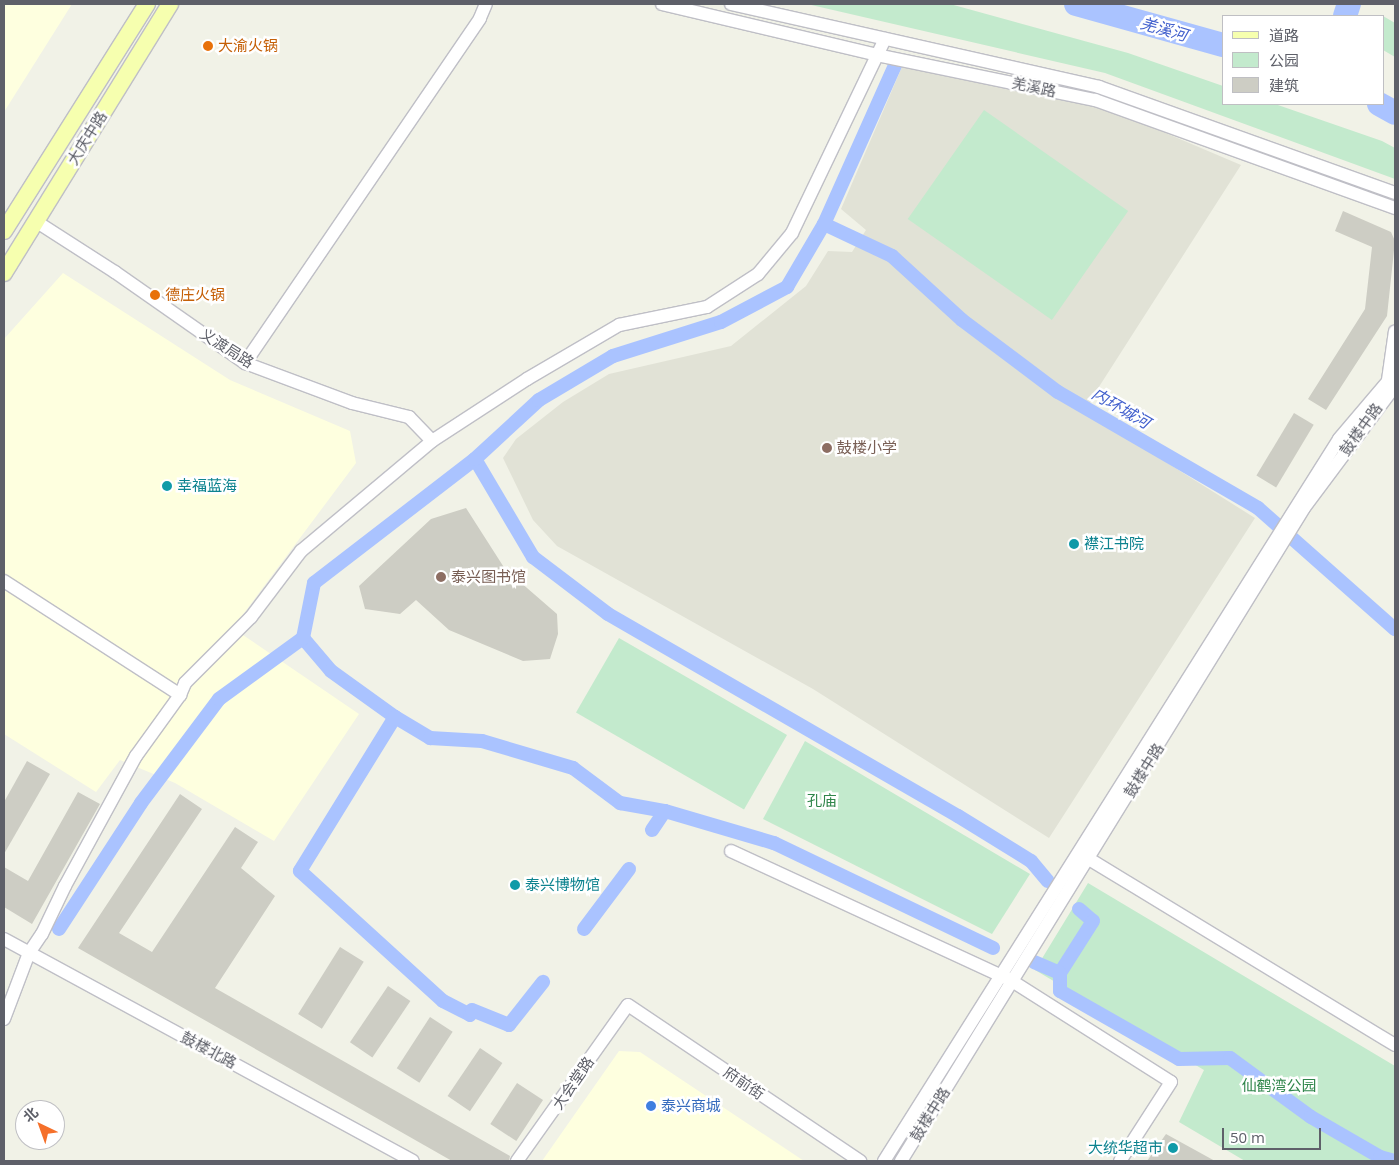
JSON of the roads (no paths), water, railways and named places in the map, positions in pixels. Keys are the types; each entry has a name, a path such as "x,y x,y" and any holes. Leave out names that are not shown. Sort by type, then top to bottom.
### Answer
{"main road":[{"name":"大庆中路","path":"4,231 54,147 147,4"},
{"name":"大庆中路","path":"4,273 170,4"}],"street":[{"path":"245,363 480,18 486,4"},
{"name":"羌溪路","path":"662,4 878,55 1095,100 1395,208"},
{"name":"羌溪路","path":"731,4 1099,87 1395,193"},
{"path":"4,1019 30,953 42,934 65,886 136,756 180,695 185,683 250,617 302,551 432,441 527,379 619,326 707,307 758,274 792,233 885,38"},
{"name":"义渡局路","path":"37,222 115,272 245,363 352,403 409,418 432,441"},
{"path":"884,1161 1000,975 1287,530 1339,439 1392,385 1395,331"},
{"name":"鼓楼中路","path":"901,1161 1089,859 1287,530"},
{"path":"4,582 180,695"},
{"path":"731,851 1012,981 1171,1082 1120,1161"},
{"path":"1089,859 1395,1045"},
{"name":"鼓楼北路","path":"4,939 413,1161"},
{"name":"大会堂路","path":"517,1161 628,1005"},
{"name":"府前街","path":"628,1005 860,1161"}],"waterway":[{"name":"羌溪河","path":"1076,4 1222,45"},
{"path":"1345,15 1349,4"},
{"path":"59,929 141,803 219,699 303,638 314,583 475,459 539,400 613,356 721,322 787,287 824,224 896,63"},
{"name":"羌溪河","path":"1381,105 1395,113"},
{"name":"内环城河","path":"824,224 892,256 962,320 1058,392 1258,508 1395,629"},
{"path":"475,459 533,557 608,614 958,816 1031,861 1048,881"},
{"path":"303,638 331,671 395,717 300,871 443,1001 470,1015 472,1010 509,1025 543,982"},
{"path":"395,717 430,738 482,741 573,768 620,803 665,811 774,843 993,948"},
{"path":"652,830 665,811"},
{"path":"584,929 629,869"},
{"path":"1079,909 1093,921 1060,973 1060,991 1179,1059 1230,1058 1311,1117 1380,1157 1395,1161"},
{"path":"1034,962 1060,973"}],"place":[{"name":"大渝火锅","path":"208,46"},
{"name":"德庄火锅","path":"155,295"},
{"name":"鼓楼小学","path":"827,448"},
{"name":"幸福蓝海","path":"167,486"},
{"name":"襟江书院","path":"1074,544"},
{"name":"泰兴图书馆","path":"441,577"},
{"name":"泰兴博物馆","path":"515,885"},
{"name":"泰兴商城","path":"651,1106"},
{"name":"大统华超市","path":"1173,1148"}],"park label":[{"name":"孔庙","path":"822,801"},
{"name":"仙鹤湾公园","path":"1279,1086"}]}
